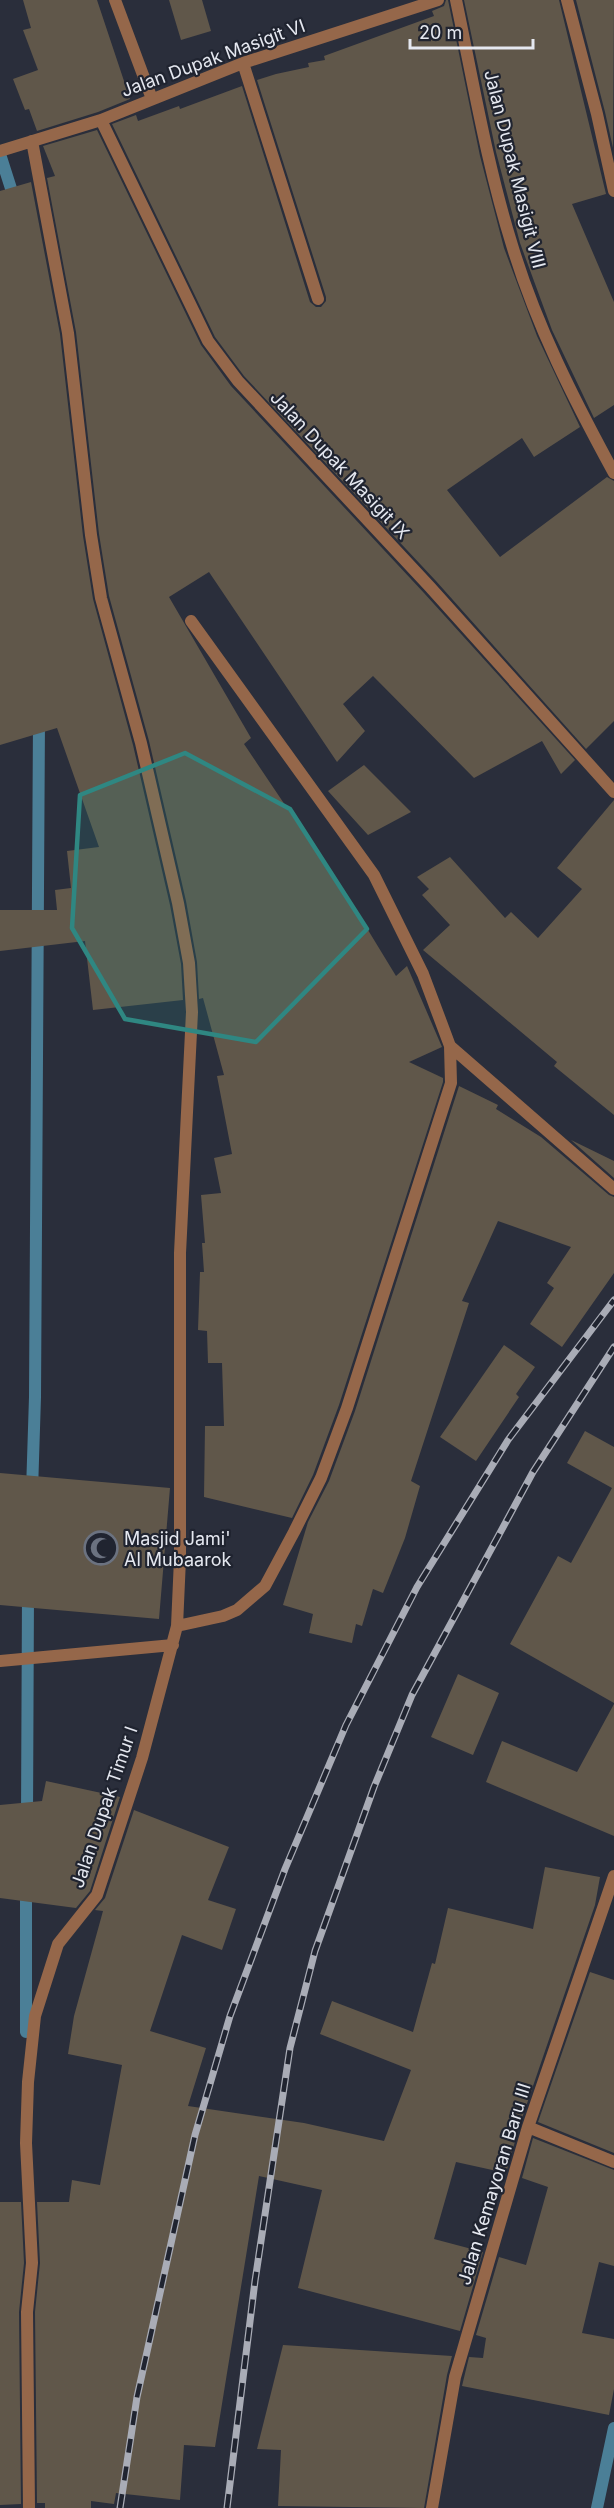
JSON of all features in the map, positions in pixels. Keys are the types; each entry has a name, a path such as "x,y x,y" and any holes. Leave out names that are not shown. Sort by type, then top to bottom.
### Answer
{"street":[{"path":"115,0 152,99"},
{"name":"Jalan Dupak Masigit VI","path":"0,152 101,120 243,63 401,5 438,0"},
{"name":"Jalan Dupak Masigit VIII","path":"456,0 480,117 512,244 536,312 572,395 614,473"},
{"path":"567,0 597,114 614,191"},
{"path":"243,63 318,299"},
{"name":"Jalan Dupak Masigit IX","path":"101,120 208,341 238,381 430,587 614,792"},
{"name":"Jalan Dupak Timur I","path":"26,143 68,333 91,535 101,598 141,743 178,903 189,963 192,1012 180,1253 180,1559 177,1626 142,1758 97,1895 58,1944 35,2016 28,2082 26,2143 32,2263 27,2312 29,2508"},
{"path":"177,1626 223,1616 237,1610 265,1586 321,1478 347,1408 451,1083 450,1046 423,974 374,875 191,621"},
{"path":"450,1046 614,1189"},
{"path":"0,1661 173,1645"},
{"name":"Jalan Kemayoran Baru III","path":"432,2508 455,2378 528,2127 614,1876"},
{"path":"528,2127 614,2162"}],"highlighted area":[{"path":"185,753 290,809 367,929 256,1042 125,1019 72,928 80,795"}],"building":[{"path":"23,0 97,0 130,99 98,112 37,131 29,109 25,110 13,79 38,70 23,30 31,28"},
{"path":"169,0 202,0 211,31 181,40"},
{"path":"448,0 480,156 504,248 537,336 580,427 534,457 522,438 447,490 500,557 607,477 614,481 614,721 586,749 436,581 244,376 215,337 112,124 136,115 138,121 179,106 180,109 242,86 310,302 316,307 321,307 326,297 257,80 309,67 308,63 325,60 324,56 434,16 432,11 444,6"},
{"path":"464,0 559,0 606,194 572,204 614,302 614,405 594,418 552,330 520,243 496,152"},
{"path":"576,0 614,0 613,148 605,112"},
{"path":"97,130 201,345 231,386 424,593 575,760 561,774 542,741 474,778 373,676 343,704 365,731 337,762 209,572 169,597 251,738 244,744 357,912 396,976 407,966 442,1047 409,1062 443,1078 443,1082 339,1405 313,1475 292,1518 204,1497 205,1426 224,1426 222,1363 208,1363 207,1331 198,1330 200,1272 204,1272 202,1243 205,1243 201,1195 221,1193 214,1158 232,1154 217,1076 224,1075 203,998 199,999 197,962 186,901 149,741 109,596 99,534 76,332 47,178 55,176 43,146"},
{"path":"31,182 60,334 83,536 93,599 133,745 170,905 181,964 183,1000 93,1010 85,941 0,951 0,910 57,910 55,890 71,888 67,851 99,847 57,728 0,745 0,191"},
{"path":"364,765 411,812 368,835 328,791"},
{"path":"614,800 614,1115 554,1066 557,1062 423,950 450,925 422,895 429,889 417,877 450,857 505,918 511,912 538,938 582,889 557,868"},
{"path":"459,1086 498,1105 496,1109 541,1137 614,1197 614,1273 562,1347 530,1324 554,1288 547,1283 571,1247 498,1221 462,1301 469,1303 411,1481 420,1486 405,1538 383,1593 373,1589 362,1626 356,1624 352,1643 309,1633 313,1614 283,1605 308,1522 329,1481 355,1411"},
{"path":"571,1140 614,1161 614,1178"},
{"path":"504,1345 535,1367 516,1394 519,1397 476,1461 440,1437"},
{"path":"585,1431 614,1447 614,1703 510,1644 558,1556 571,1563 612,1488 567,1463"},
{"name":"Masjid Jami' Al Mubaarok","path":"0,1473 170,1488 159,1619 0,1605"},
{"path":"458,1674 499,1693 473,1755 431,1737"},
{"path":"614,1704 614,1836 486,1782 502,1741 577,1772"},
{"path":"46,1781 120,1797 90,1891 76,1908 0,1898 0,1805 42,1801"},
{"path":"134,1810 229,1847 208,1900 236,1909 222,1950 182,1935 150,2031 206,2048 188,2106 304,2123 384,2141 411,2070 320,2034 332,2001 413,2032 432,1963 435,1964 448,1908 533,1929 545,1867 600,1877 595,1905 520,2124 506,2173 456,2162 434,2239 483,2252 460,2331 298,2288 322,2190 259,2176 215,2447 184,2445 180,2500 116,2493 114,2504 91,2501 91,2508 45,2508 45,2503 37,2503 35,2312 40,2263 37,2202 69,2202 72,2180 100,2185 122,2065 68,2054 74,2016 103,1911 95,1910 105,1898"},
{"path":"590,1972 614,1980 614,2153 538,2122"},
{"path":"533,2138 614,2170 614,2266 599,2262 582,2333 614,2339 614,2389 609,2415 462,2386 469,2357 483,2358 486,2338 476,2335 499,2257 526,2265 548,2187 522,2178"},
{"path":"0,2202 21,2202 24,2263 19,2312 21,2504 0,2505"},
{"path":"283,2345 452,2356 424,2508 278,2506 281,2450 257,2449"}],"waterway":[{"path":"0,154 15,201"},
{"path":"32,1491 35,1397 39,719"},
{"path":"27,1818 28,1592"},
{"path":"26,1886 26,2032"},
{"path":"597,2508 614,2428"}],"railway":[{"path":"120,2508 137,2397 195,2135 230,2016 285,1869 346,1725 417,1587 508,1440 614,1300"},
{"path":"227,2508 255,2281 290,2048 315,1951 374,1787 412,1695 533,1472 614,1347"}],"place":[{"name":"Masjid Jami' Al Mubaarok","path":"101,1548"}]}
